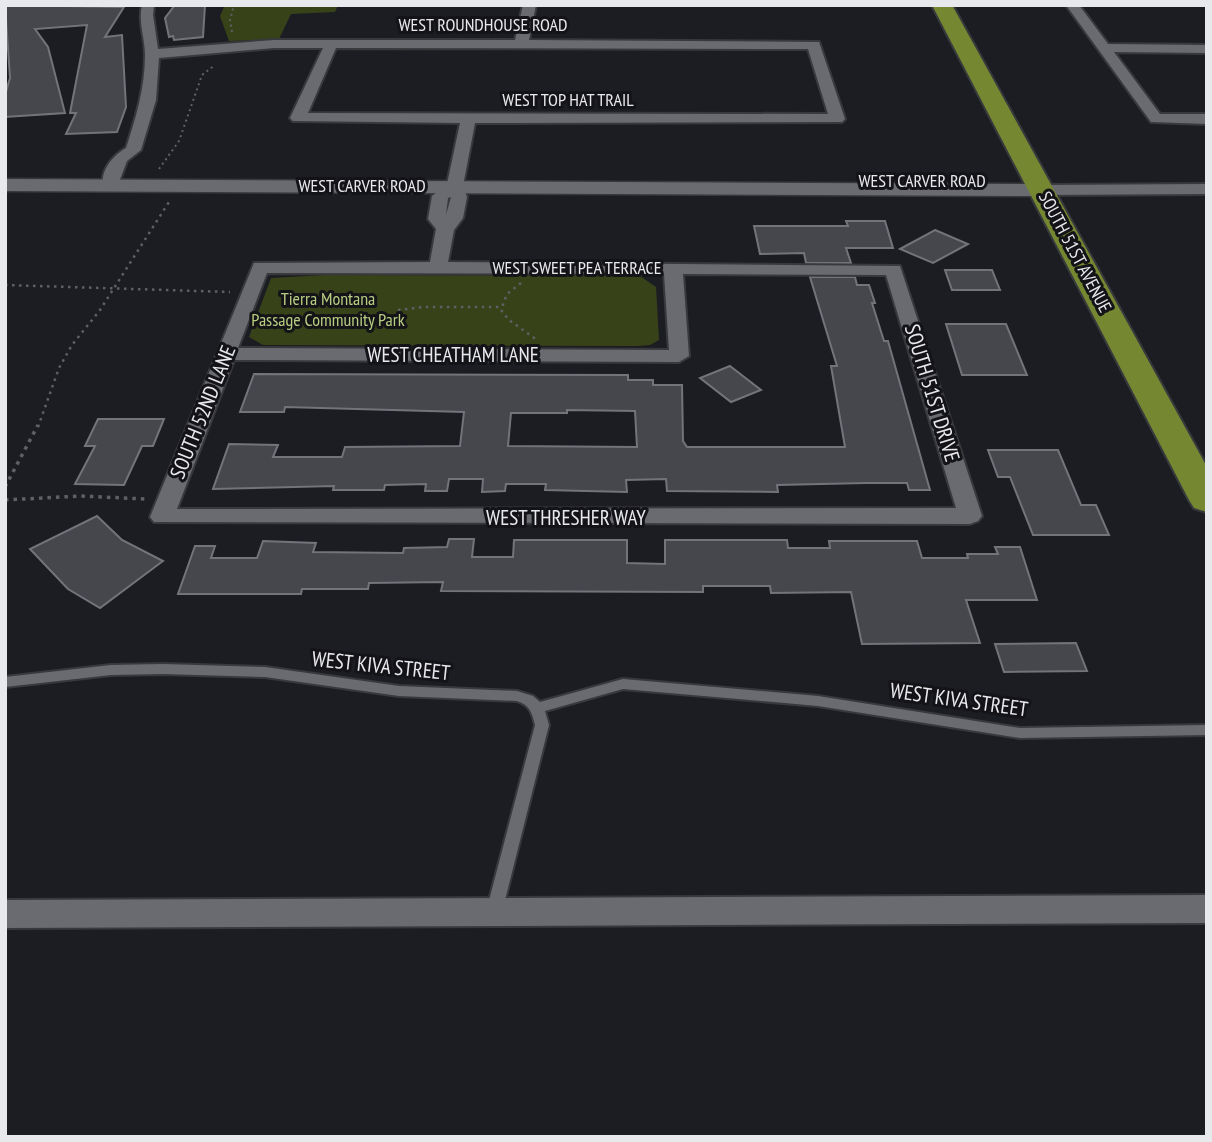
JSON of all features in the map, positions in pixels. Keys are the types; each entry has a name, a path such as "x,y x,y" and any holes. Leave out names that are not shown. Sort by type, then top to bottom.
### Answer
{"main road":[{"name":"SOUTH 51ST AVENUE","path":"942,5 1207,500"}],"street":[{"path":"110,186 129,174 139,158 133,150 149,100 152,54 146,15 148,5"},
{"path":"522,45 530,5"},
{"path":"1072,5 1156,119 1207,119"},
{"name":"WEST ROUNDHOUSE ROAD","path":"152,54 235,45 814,45 837,119"},
{"name":"WEST TOP HAT TRAIL","path":"331,45 298,118 837,119"},
{"path":"1104,48 1207,49"},
{"path":"438,268 444,229 454,218 459,197 455,186 468,119"},
{"name":"WEST CARVER ROAD","path":"5,185 718,186 761,191 1207,189"},
{"name":"WEST SWEET PEA TERRACE","path":"260,267 894,270"},
{"name":"SOUTH 52ND LANE","path":"165,509 260,267"},
{"name":"WEST CHEATHAM LANE","path":"226,354 679,356 673,269"},
{"name":"SOUTH 51ST DRIVE","path":"894,270 970,516"},
{"name":"WEST THRESHER WAY","path":"165,509 970,516"},
{"path":"5,914 1207,909"}],"lane":[{"name":"WEST KIVA STREET","path":"5,682 111,670 265,672 399,691 517,696 531,699 538,708 623,684 818,701 1020,733 1207,730"},
{"path":"494,912 542,725 538,708"}],"path":[{"path":"156,174 179,141 202,75 233,53 235,45 230,24 234,5"},
{"path":"5,487 33,440 59,368 172,197"},
{"path":"526,268 521,284 507,294 502,307 509,320 534,335 542,355"},
{"path":"5,285 250,292"},
{"path":"398,310 428,304 478,309 502,307"},
{"path":"5,500 80,496 165,509"}],"green space":[{"path":"225,5 338,5 335,12 291,14 279,39 229,41 220,16"},
{"name":"Tierra Montana Passage Community Park","path":"325,275 640,276 656,287 659,340 650,345 637,346 263,345 249,337 271,278"}],"building":[{"path":"5,5 124,7 105,37 122,35 126,107 117,132 66,134 76,113 70,113 87,25 35,29 48,47 65,113 5,117 5,95 10,78"},
{"path":"175,5 205,5 203,37 174,40 173,36 169,37 165,18"},
{"path":"846,221 885,221 893,248 846,248 851,263 806,263 804,253 760,254 754,226 848,226"},
{"path":"935,230 968,244 933,263 900,249"},
{"path":"945,270 992,270 1000,290 952,290"},
{"path":"810,277 855,277 857,285 869,285 875,303 872,303 884,341 888,341 930,490 909,490 907,483 866,483 777,485 778,492 667,491 666,479 626,480 627,492 545,490 546,484 506,484 505,491 482,492 483,479 449,479 447,491 425,491 426,484 385,485 384,490 333,490 334,486 213,489 229,444 278,445 273,457 342,457 345,447 460,446 464,412 285,407 284,412 240,412 254,374 628,375 628,380 653,380 653,385 682,385 683,441 687,447 845,447 831,366 837,366","holes":["635,411 637,447 508,446 511,413"]},
{"path":"946,324 1006,324 1027,375 962,375"},
{"path":"730,366 761,390 731,402 700,378"},
{"path":"98,419 164,419 153,446 142,446 124,485 75,484 95,446 85,446"},
{"path":"988,450 1058,450 1081,505 1096,505 1109,535 1033,535 1010,477 998,477"},
{"path":"97,516 122,540 163,561 100,608 68,589 30,549"},
{"path":"449,539 474,539 472,557 513,557 514,540 627,540 627,563 665,564 665,540 787,540 788,548 830,548 829,541 917,541 922,558 968,558 967,554 998,554 995,547 1020,547 1037,600 966,600 980,643 862,644 851,592 771,593 770,586 703,586 703,592 441,591 443,582 369,583 368,589 302,589 301,594 178,594 195,546 215,546 211,558 257,558 263,541 316,543 313,552 403,553 404,548 447,547"},
{"path":"1076,643 1087,671 1004,672 995,644"}]}
